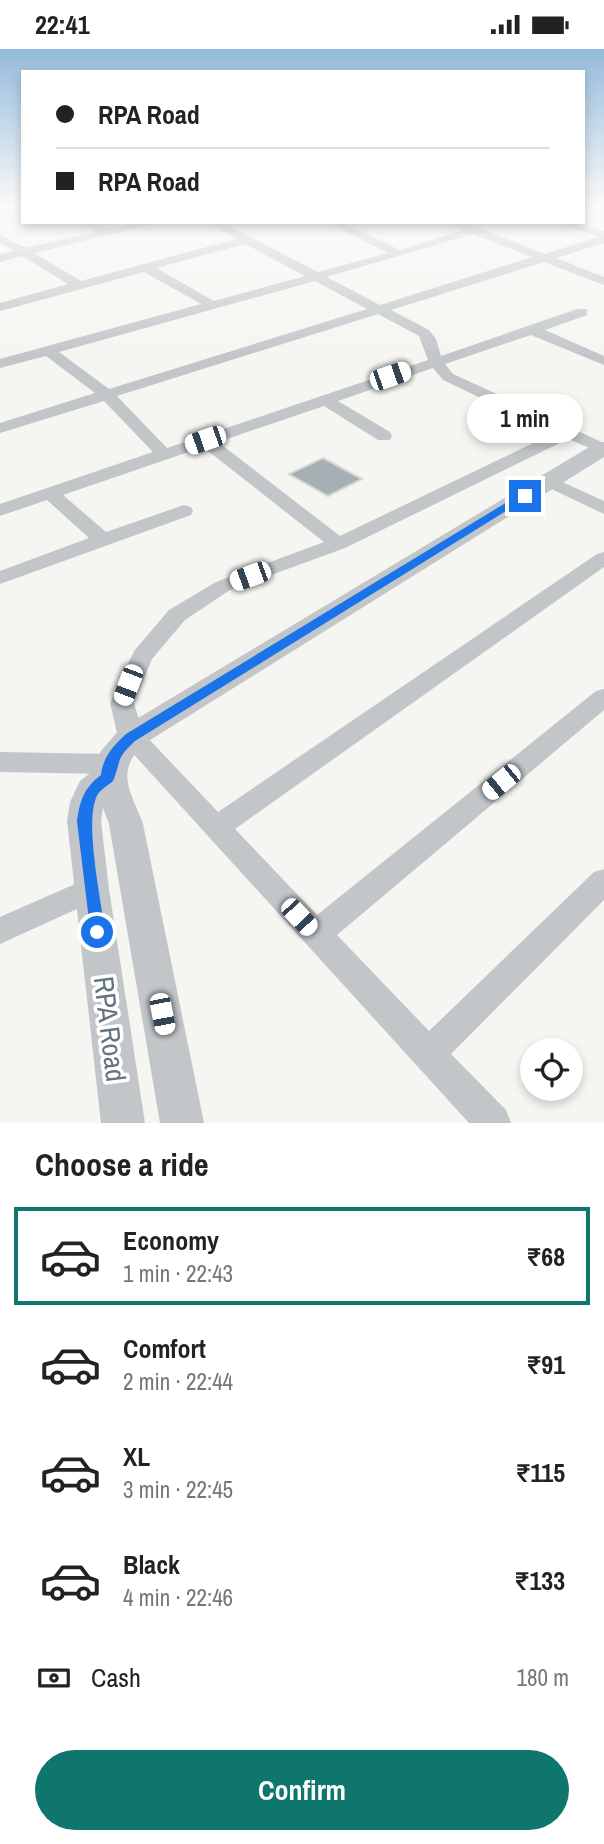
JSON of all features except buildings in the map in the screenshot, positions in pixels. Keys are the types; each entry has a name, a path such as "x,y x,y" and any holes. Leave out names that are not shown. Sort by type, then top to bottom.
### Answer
{"street":[{"path":"32,257 80,286"},
{"path":"0,307 185,257"},
{"path":"279,257 424,333 429,339 429,350 434,361 448,377 603,449"},
{"path":"0,363 382,257"},
{"path":"545,257 604,281"},
{"path":"0,428 545,257"},
{"path":"146,268 212,305"},
{"path":"0,510 582,312"},
{"path":"532,330 604,361"},
{"path":"47,350 106,394 164,454"},
{"path":"324,399 384,436"},
{"path":"493,1123 131,737 122,703 142,656 177,615 223,586 338,544 566,433"},
{"path":"205,440 338,544"},
{"name":"RPA Road","path":"123,1123 90,889 84,821 92,790 108,771 117,750 131,737 603,449"},
{"path":"549,481 604,507"},
{"path":"50,493 103,540"},
{"path":"0,578 184,511"},
{"path":"216,828 604,558"},
{"path":"316,934 604,697"},
{"path":"0,762 108,771"},
{"path":"0,777 29,764"},
{"name":"RPA Road","path":"108,771 126,824 182,1123"},
{"path":"428,1054 604,881"},
{"path":"0,931 90,889"}],"route":[{"path":"97,932 84,821 92,790 108,777 109,764 117,750 131,737 525,496"}]}
